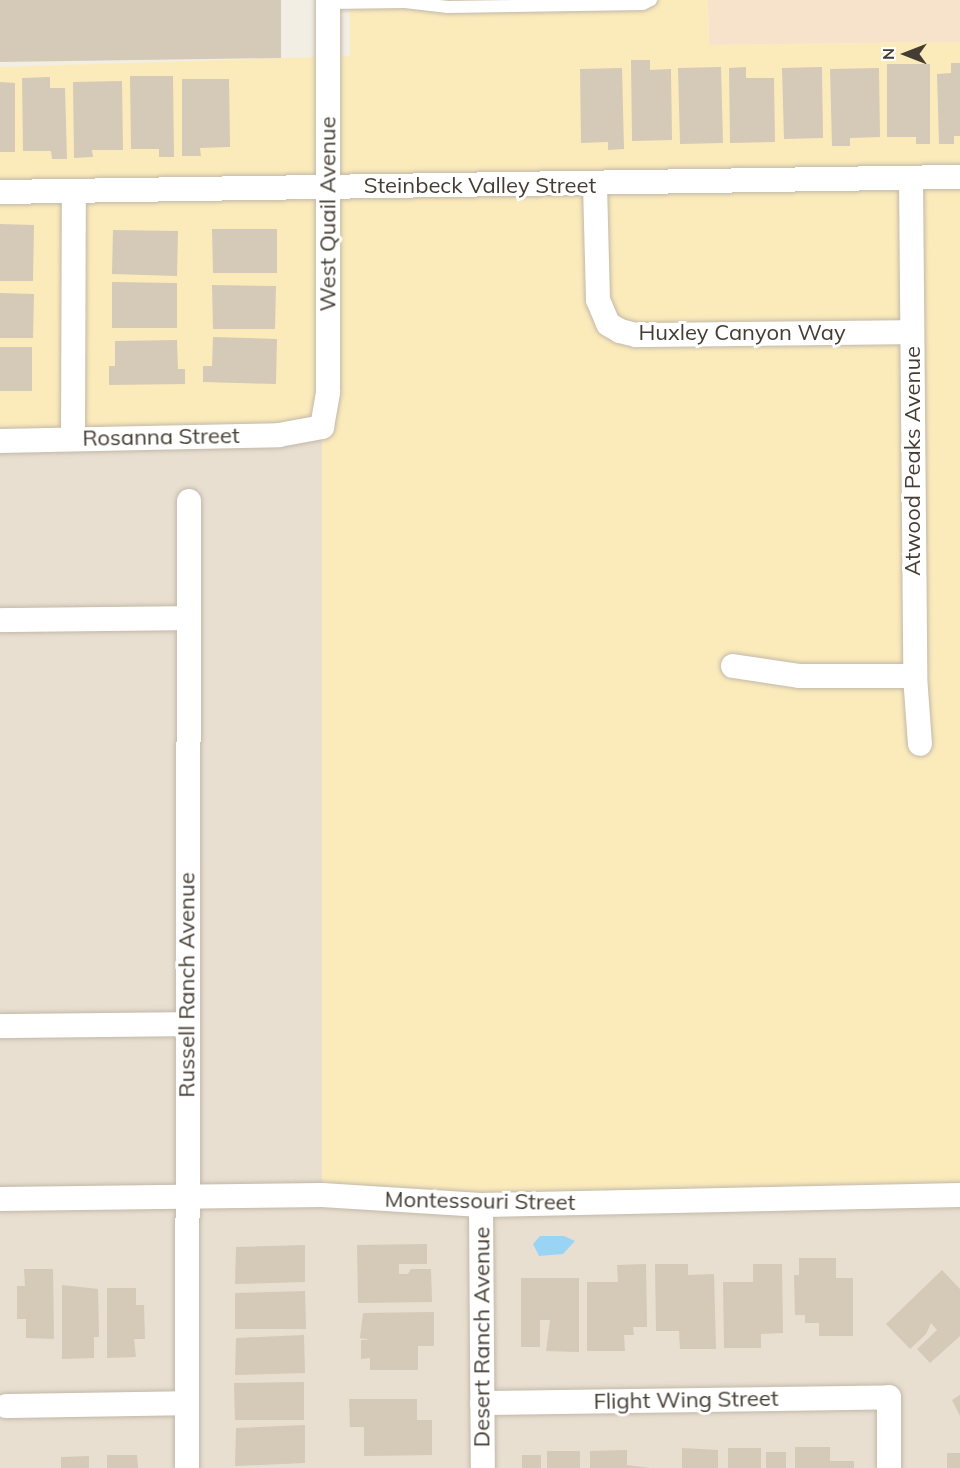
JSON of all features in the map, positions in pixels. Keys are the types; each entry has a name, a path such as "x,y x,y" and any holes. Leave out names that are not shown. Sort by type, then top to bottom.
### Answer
{"street":[{"name":"West Quail Avenue","path":"322,427 328,392 328,2"},
{"name":"Steinbeck Valley Street","path":"0,192 595,185 960,177"},
{"name":"Atwood Peaks Avenue","path":"912,178 915,676 920,744"},
{"name":"Huxley Canyon Way","path":"595,185 598,300 608,324 620,331 636,335 912,332"},
{"path":"73,438 74,190"},
{"name":"Rosanna Street","path":"0,441 279,435 322,427"},
{"name":"Russell Ranch Avenue","path":"187,1468 185,1196 189,501"},
{"path":"0,620 189,618"},
{"path":"733,666 800,676 915,676"},
{"path":"0,1026 187,1024"},
{"name":"Montessouri Street","path":"0,1199 322,1195 481,1205 960,1195"},
{"name":"Desert Ranch Avenue","path":"481,1205 483,1468"},
{"name":"Flight Wing Street","path":"482,1402 889,1397 889,1468"},
{"path":"6,1406 187,1403"}],"lane":[{"path":"328,2 405,2 448,8 644,4 651,0"}],"shaded area":[{"path":"708,0 960,0 960,42 709,45"},
{"path":"322,427 960,1193 960,1468 0,1468 0,441"}],"sand":[{"path":"350,0 708,0 709,45 960,42 960,1193 322,1195 322,428 0,441 0,67 350,56"}],"water":[{"path":"540,1236 564,1236 575,1241 563,1254 539,1256 533,1244"}],"building":[{"path":"0,0 281,0 281,58 0,62"},
{"path":"631,60 650,60 650,70 671,69 672,140 632,141"},
{"path":"951,63 960,63 960,136 954,136 954,144 939,144 937,74 951,73"},
{"path":"887,64 930,64 930,144 916,144 916,137 887,137"},
{"path":"721,67 723,143 680,144 678,68"},
{"path":"746,67 746,78 774,78 775,142 730,143 729,68"},
{"path":"822,67 823,138 784,139 782,68"},
{"path":"622,68 624,149 608,150 608,142 581,143 580,69"},
{"path":"879,68 880,137 850,138 850,146 832,146 830,69"},
{"path":"130,76 173,76 174,157 159,157 159,149 131,149"},
{"path":"50,77 50,88 65,88 67,159 52,159 51,151 23,151 22,78"},
{"path":"182,79 229,79 230,147 200,148 201,156 182,156"},
{"path":"122,81 123,150 92,150 93,157 74,158 73,82"},
{"path":"0,82 15,83 15,152 0,152"},
{"path":"0,224 34,225 33,281 0,281"},
{"path":"212,229 277,229 277,273 213,273"},
{"path":"113,230 178,231 177,276 112,274"},
{"path":"112,282 177,283 177,328 112,328"},
{"path":"212,285 276,286 275,329 213,329"},
{"path":"0,293 34,294 33,338 0,338"},
{"path":"213,337 277,339 276,384 203,382 203,366 212,366"},
{"path":"177,340 178,369 185,369 185,384 109,385 109,366 115,366 115,341"},
{"path":"0,347 32,347 32,391 0,391"},
{"path":"427,1244 427,1264 399,1264 399,1274 408,1274 411,1269 431,1269 432,1302 358,1303 357,1245"},
{"path":"305,1245 305,1282 235,1284 236,1247"},
{"path":"799,1258 836,1258 836,1278 853,1278 853,1336 819,1336 819,1323 805,1323 805,1315 795,1315 794,1275 799,1275"},
{"path":"646,1264 647,1327 633,1327 634,1335 624,1335 625,1351 587,1351 587,1282 618,1282 617,1265"},
{"path":"655,1264 688,1264 688,1275 714,1274 716,1349 680,1349 679,1331 656,1331"},
{"path":"753,1264 782,1264 783,1333 761,1334 761,1348 724,1348 723,1282 753,1282"},
{"path":"24,1269 53,1269 54,1339 26,1338 26,1319 17,1319 17,1286 25,1286"},
{"path":"942,1270 960,1289 960,1336 930,1363 917,1349 937,1330 931,1323 926,1334 910,1349 886,1324"},
{"path":"521,1278 579,1278 579,1352 546,1351 550,1320 540,1320 540,1347 521,1347"},
{"path":"62,1285 98,1289 99,1337 94,1337 94,1358 62,1359"},
{"path":"107,1288 136,1288 136,1305 144,1305 145,1339 134,1339 136,1357 107,1358"},
{"path":"305,1291 306,1329 235,1329 235,1293"},
{"path":"434,1312 434,1346 418,1346 418,1370 370,1370 370,1358 361,1359 361,1340 370,1340 360,1338 363,1313"},
{"path":"304,1335 305,1373 235,1375 236,1338"},
{"path":"304,1382 304,1420 235,1420 234,1383"},
{"path":"960,1395 960,1416 952,1400"},
{"path":"349,1399 417,1399 417,1420 432,1420 432,1455 364,1456 364,1427 350,1427"},
{"path":"305,1425 305,1463 235,1466 236,1428"},
{"path":"795,1447 830,1447 830,1461 854,1461 854,1468 795,1468"},
{"path":"682,1448 718,1450 718,1468 682,1468"},
{"path":"728,1448 761,1448 761,1468 728,1468"},
{"path":"627,1450 627,1465 650,1468 590,1468 590,1451"},
{"path":"547,1451 580,1451 580,1468 547,1468"},
{"path":"766,1452 786,1452 786,1468 766,1468"},
{"path":"947,1453 960,1453 960,1468 947,1468"},
{"path":"107,1455 137,1455 138,1468 107,1468"},
{"path":"522,1455 541,1455 541,1468 522,1468"},
{"path":"89,1456 89,1468 61,1468 61,1457"}]}
